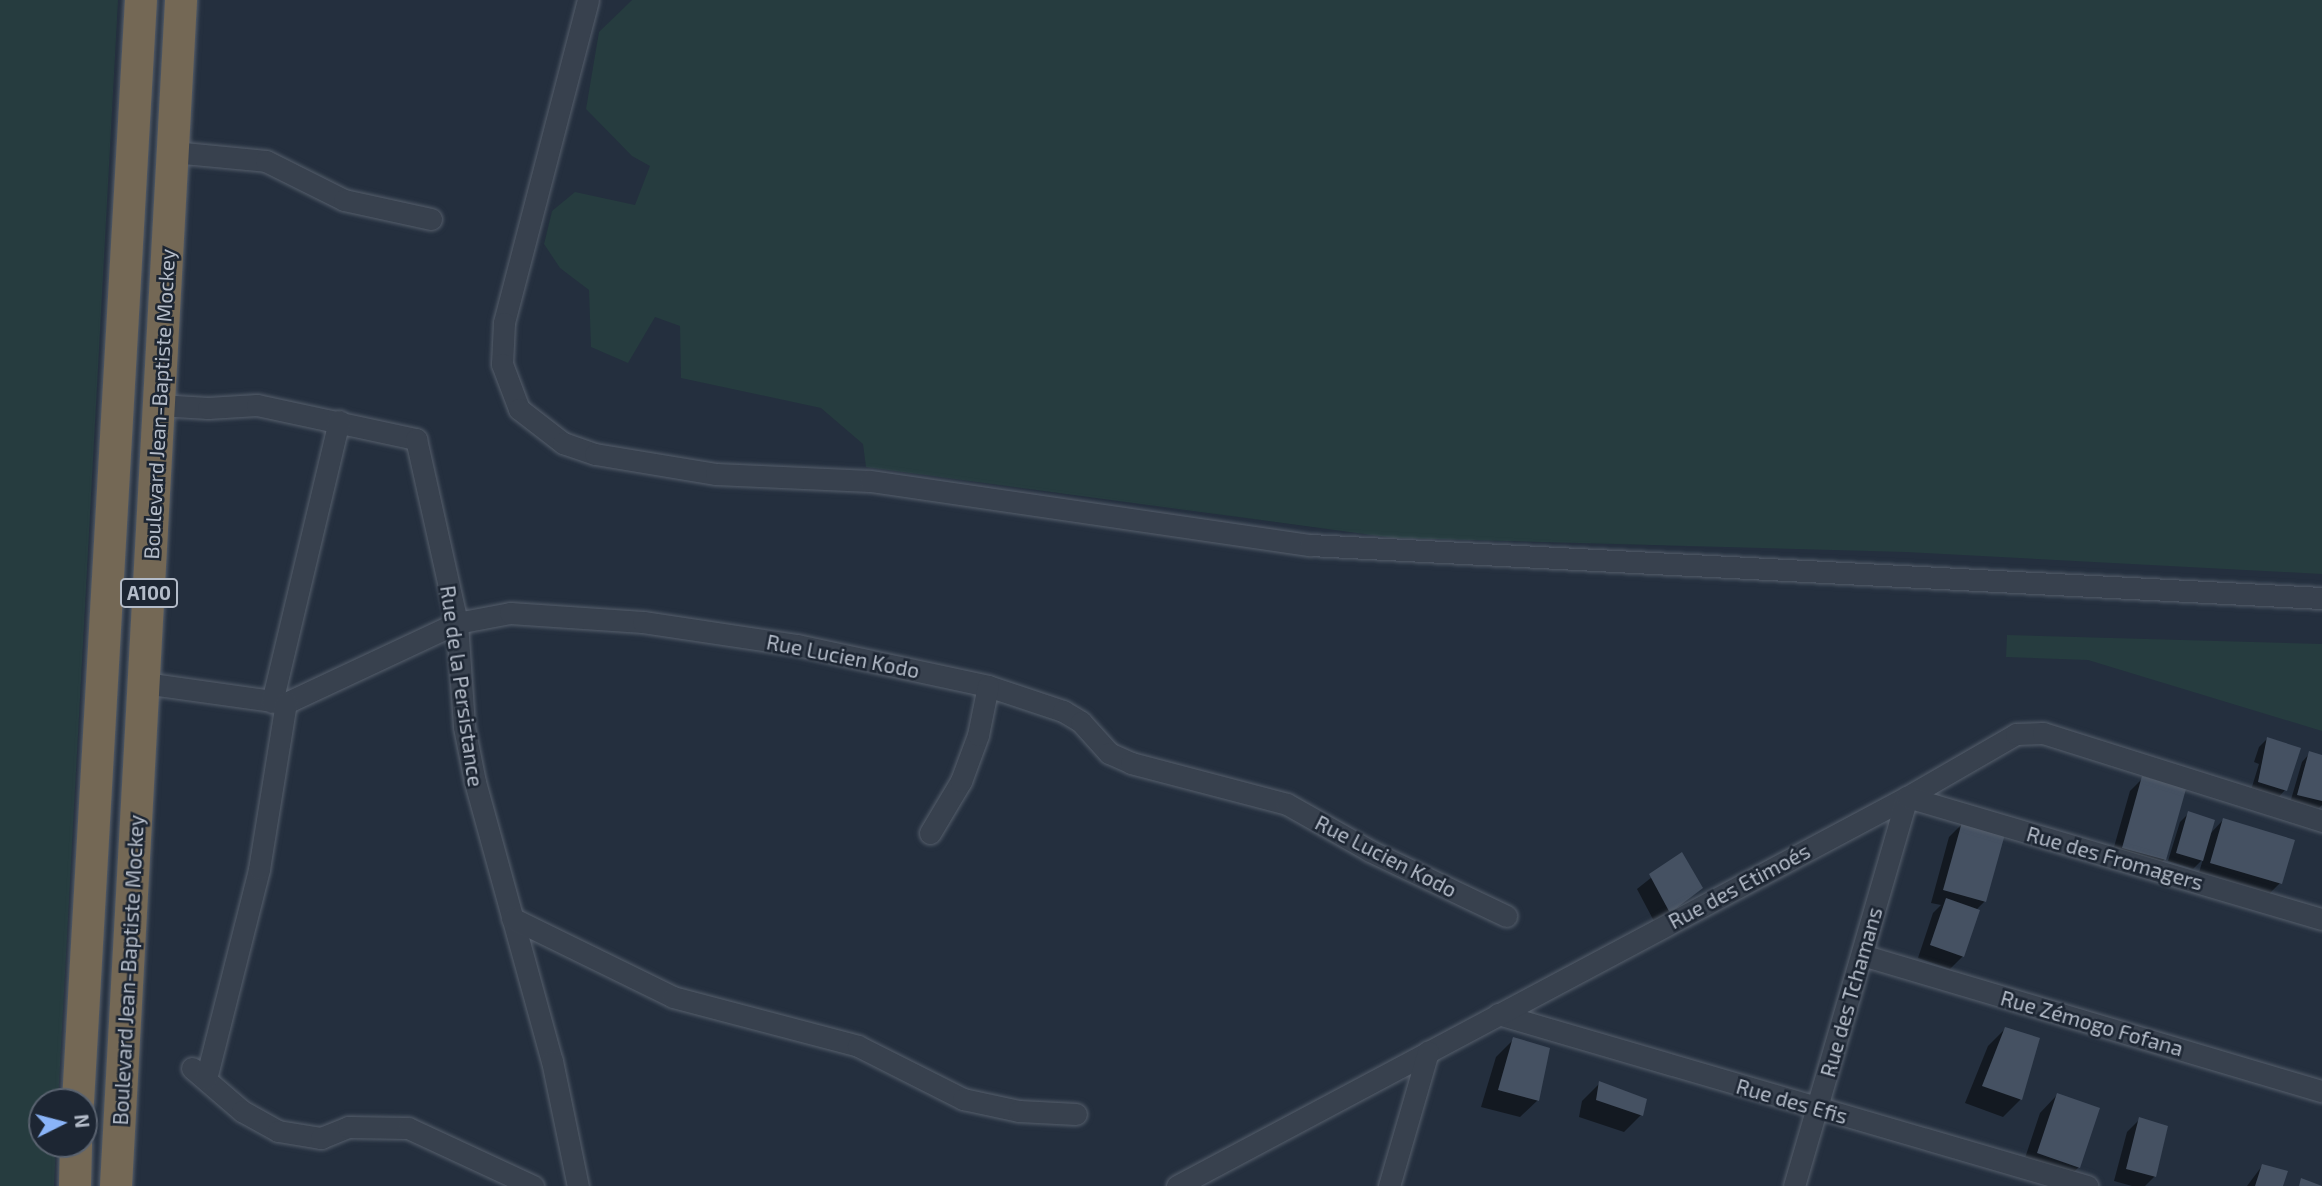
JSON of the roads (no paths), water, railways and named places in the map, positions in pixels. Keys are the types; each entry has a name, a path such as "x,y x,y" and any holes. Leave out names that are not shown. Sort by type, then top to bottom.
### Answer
{"highway":[{"name":"Boulevard Jean-Baptiste Mockey","path":"79,1088 141,0"},
{"name":"Boulevard Jean-Baptiste Mockey","path":"116,1186 181,0"},
{"path":"75,1186 76,1158"}],"street":[{"path":"588,0 504,323 502,364 510,395 529,421 584,450 716,474 870,481 1310,545 2322,598"},
{"path":"173,152 266,161 344,200 431,219"},
{"name":"Rue de la Persistance","path":"158,405 208,408 238,403 339,421 416,439 457,623 464,727 512,918 552,1061 578,1186"},
{"path":"339,421 279,702 259,869 199,1074 242,1111 278,1131 321,1138 348,1127 408,1128 533,1186"},
{"name":"Rue Lucien Kodo","path":"279,702 457,623 510,613 643,622 797,645 988,686 1063,711 1081,722 1109,753 1130,763 1287,804 1370,851 1506,916"},
{"path":"144,683 279,702"},
{"path":"930,833 961,781 978,735 988,686"},
{"name":"Rue des Etimoés","path":"1189,1184 1498,1014 2028,730 2322,821"},
{"name":"Rue des Fromagers","path":"1907,797 2322,919"},
{"name":"Rue des Tchamans","path":"1794,1186 1907,797"},
{"path":"512,918 673,997 858,1046 964,1100 1019,1111 1076,1114"},
{"name":"Rue Zémogo Fofana","path":"1862,955 2322,1091"},
{"name":"Rue des Efis","path":"1498,1014 2087,1186"},
{"path":"1389,1186 1428,1052"}]}
